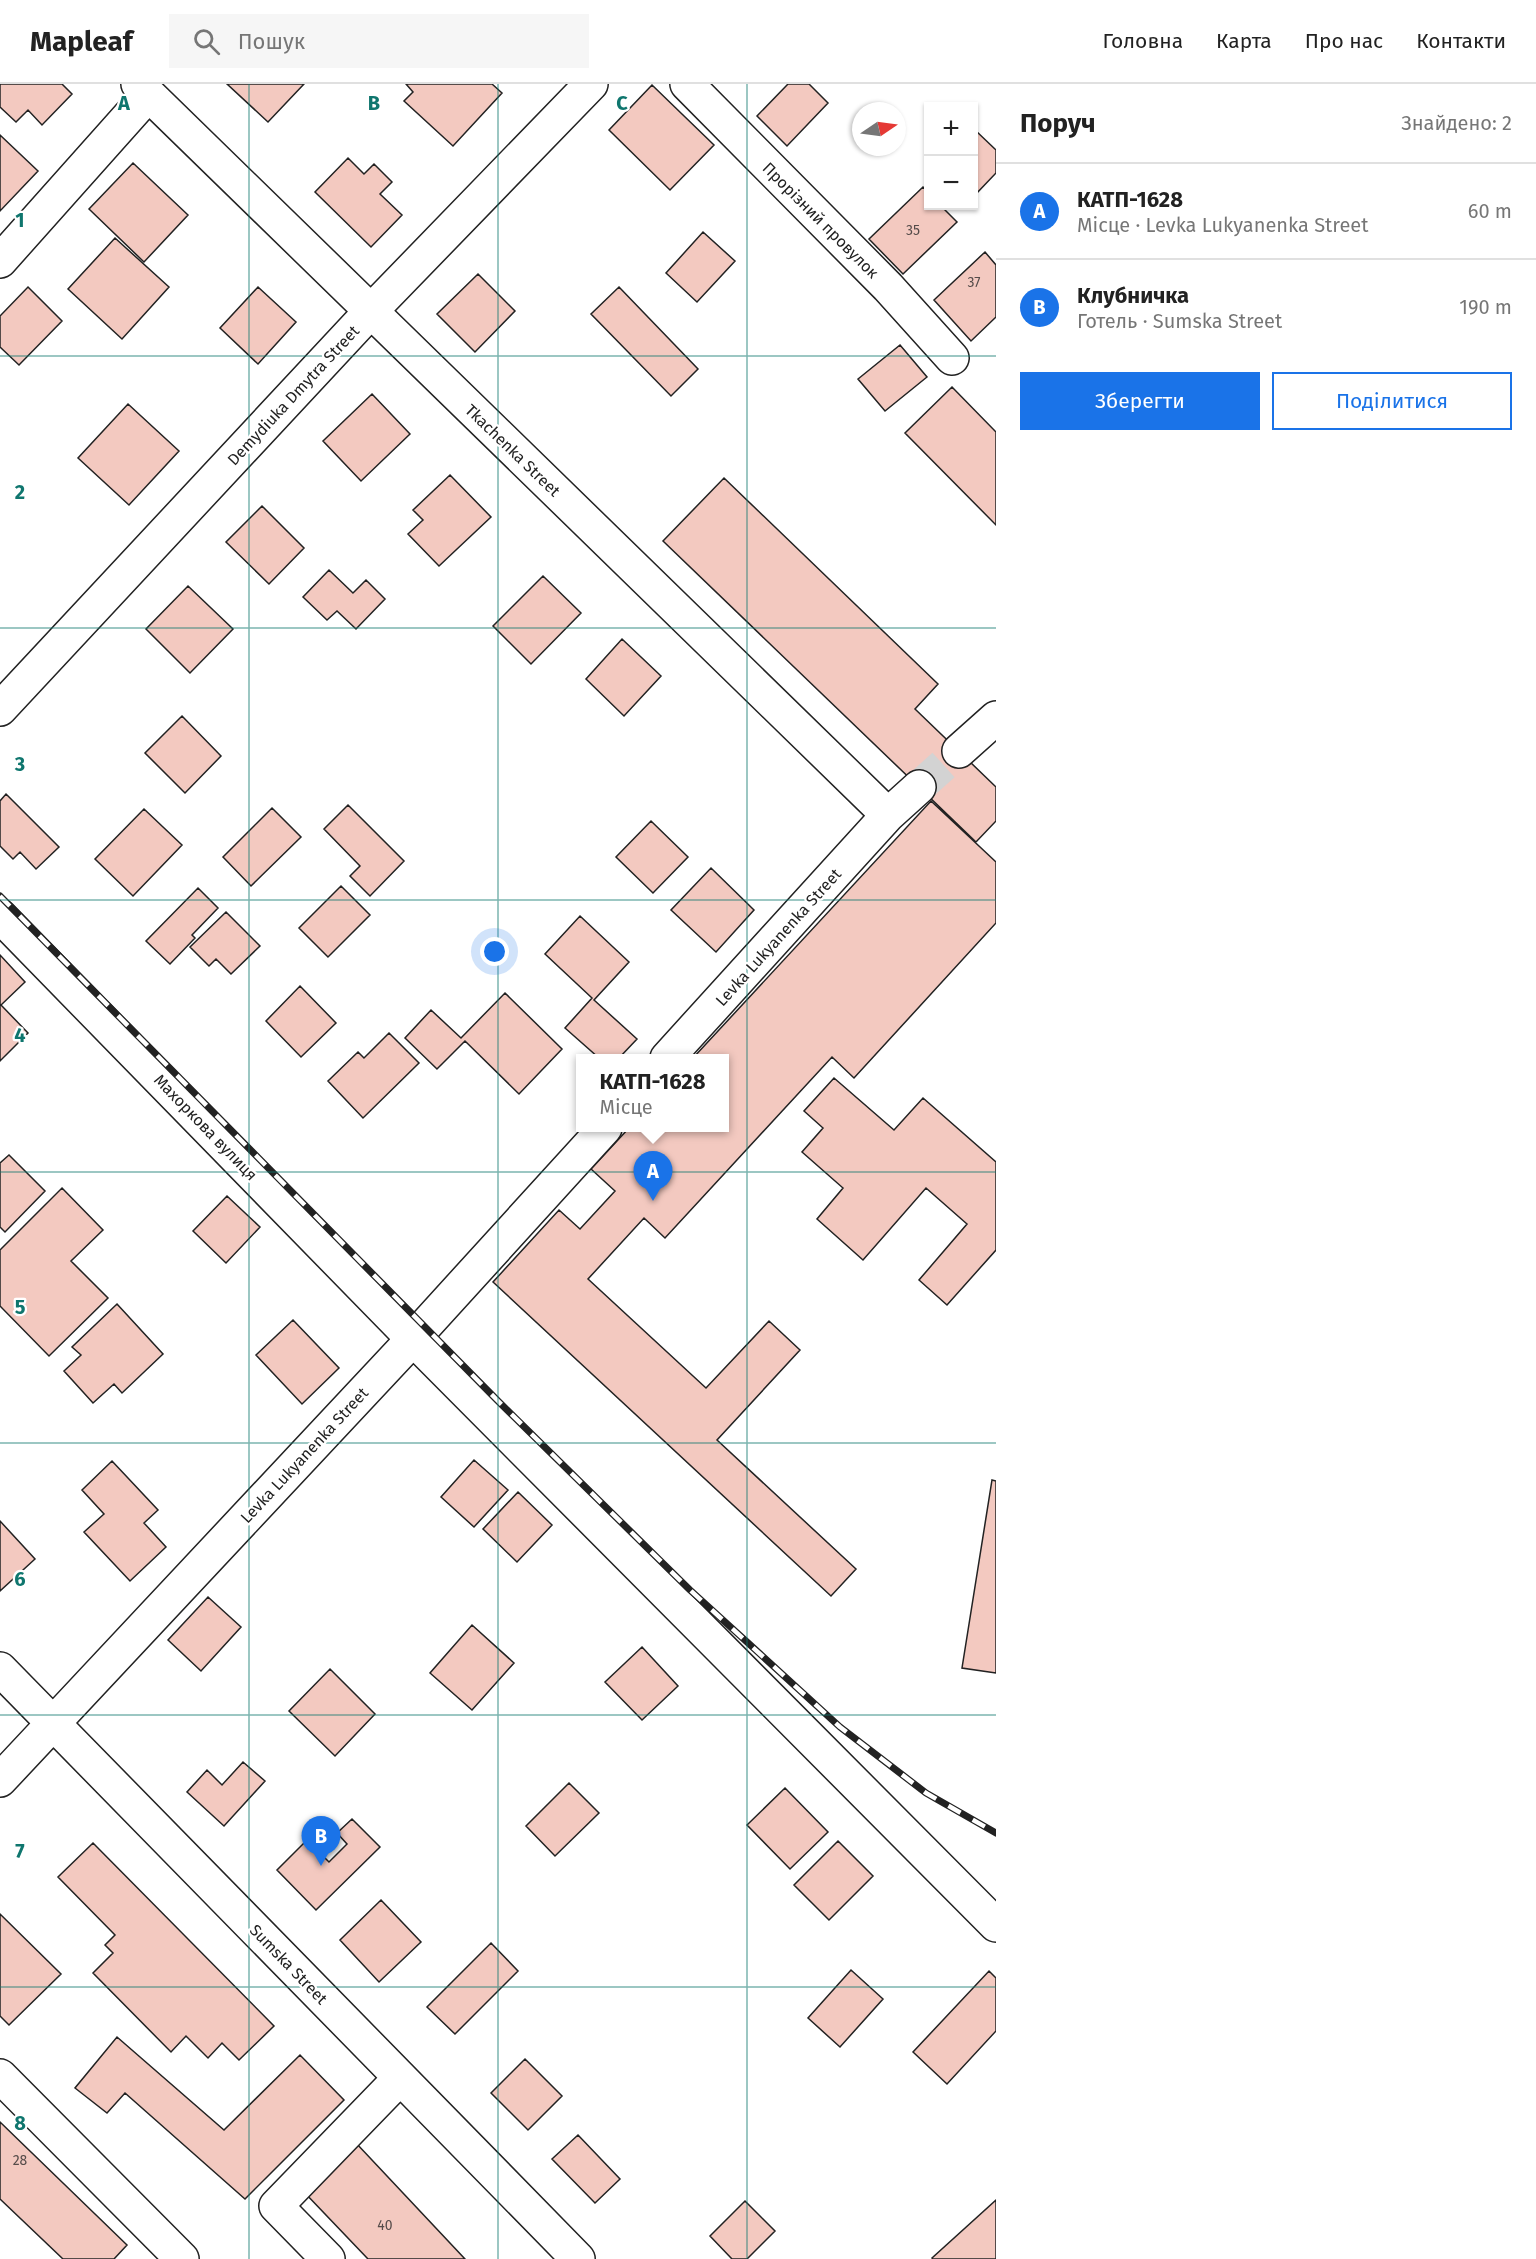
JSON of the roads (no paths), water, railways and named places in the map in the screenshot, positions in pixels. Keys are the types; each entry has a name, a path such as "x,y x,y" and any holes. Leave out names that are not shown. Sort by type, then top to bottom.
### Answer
{"street":[{"name":"Demydiuka Dmytra Street","path":"0,709 371,311 591,84"},
{"name":"Прорізний провулок","path":"687,84 888,287 952,358"},
{"name":"Tkachenka Street","path":"143,89 888,815"},
{"path":"0,261 143,89"},
{"path":"959,751 996,718"},
{"name":"Levka Lukyanenka Street","path":"672,1054 888,815 919,787"},
{"name":"Махоркова вулиця","path":"0,915 413,1339 996,1925"},
{"name":"Levka Lukyanenka Street","path":"0,1780 413,1339 600,1132"},
{"name":"Sumska Street","path":"0,1669 578,2259"},
{"path":"0,2076 182,2259"},
{"path":"328,2259 276,2206 400,2078"}],"tunnel":[{"path":"919,787 959,751"}],"railway":[{"path":"0,896 497,1400 690,1590 840,1727 926,1793 996,1833"}],"place":[{"name":"КАТП-1628","path":"653,1201"},
{"name":"Клубничка","path":"321,1866"}]}
